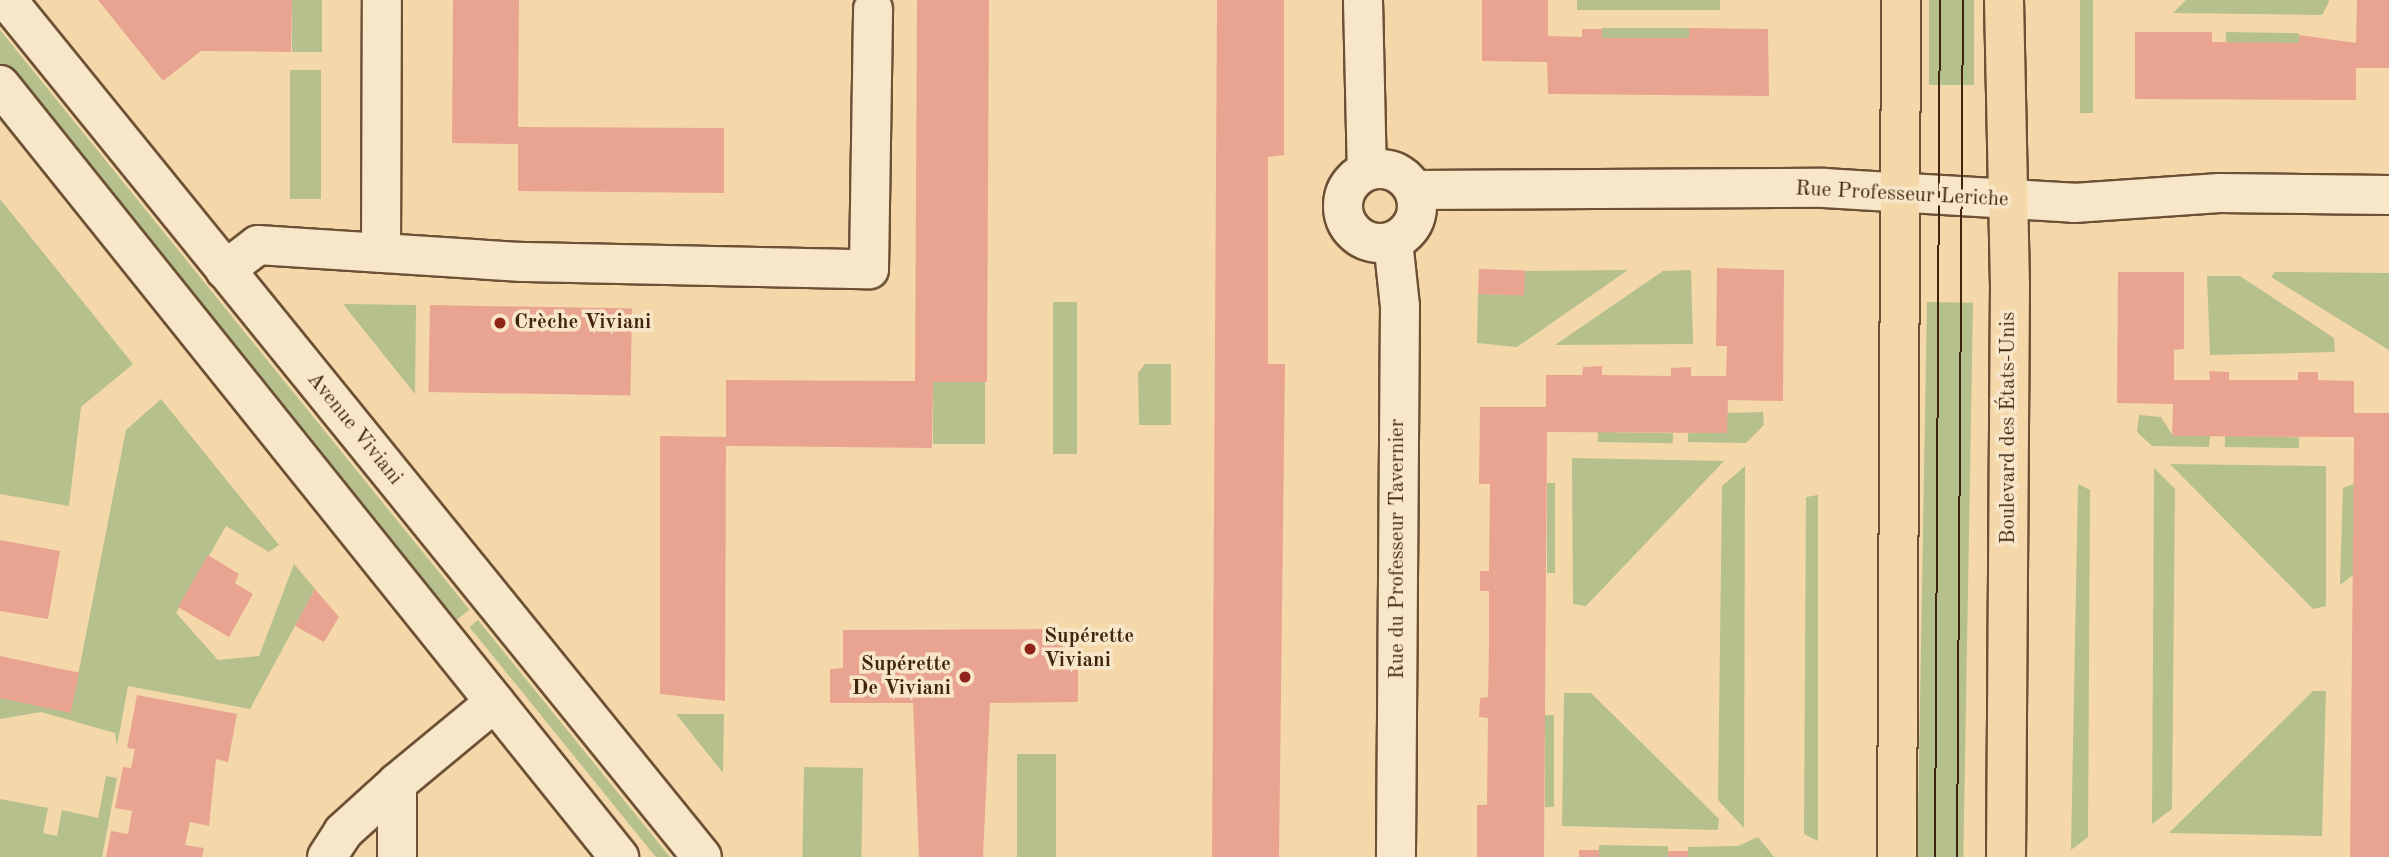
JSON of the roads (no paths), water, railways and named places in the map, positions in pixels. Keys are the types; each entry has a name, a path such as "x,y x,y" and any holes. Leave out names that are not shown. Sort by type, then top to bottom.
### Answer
{"main road":[{"path":"1897,857 1901,0"},
{"name":"Boulevard des États-Unis","path":"2004,0 2006,857"}],"street":[{"name":"Avenue Viviani","path":"7,0 702,857"},
{"path":"381,253 382,0"},
{"path":"1363,0 1367,171 1343,200 1348,226 1368,242 1393,241 1418,215 1415,190 1399,173 1367,171"},
{"path":"225,270 258,245 381,253 869,269 873,9"},
{"path":"0,85 619,857"},
{"name":"Rue Professeur Leriche","path":"1415,190 1900,194 2110,203 2220,193 2389,195"},
{"name":"Rue du Professeur Tavernier","path":"1393,241 1400,306 1396,857"},
{"path":"327,857 343,832 397,783 495,702"},
{"path":"397,783 397,857"}],"tram line":[{"path":"1935,857 1940,0"},
{"path":"1957,857 1963,0"}],"place":[{"name":"Crèche Viviani","path":"500,323"},
{"name":"Supérette Viviani","path":"1030,649"},
{"name":"Supérette De Viviani","path":"965,677"}]}
